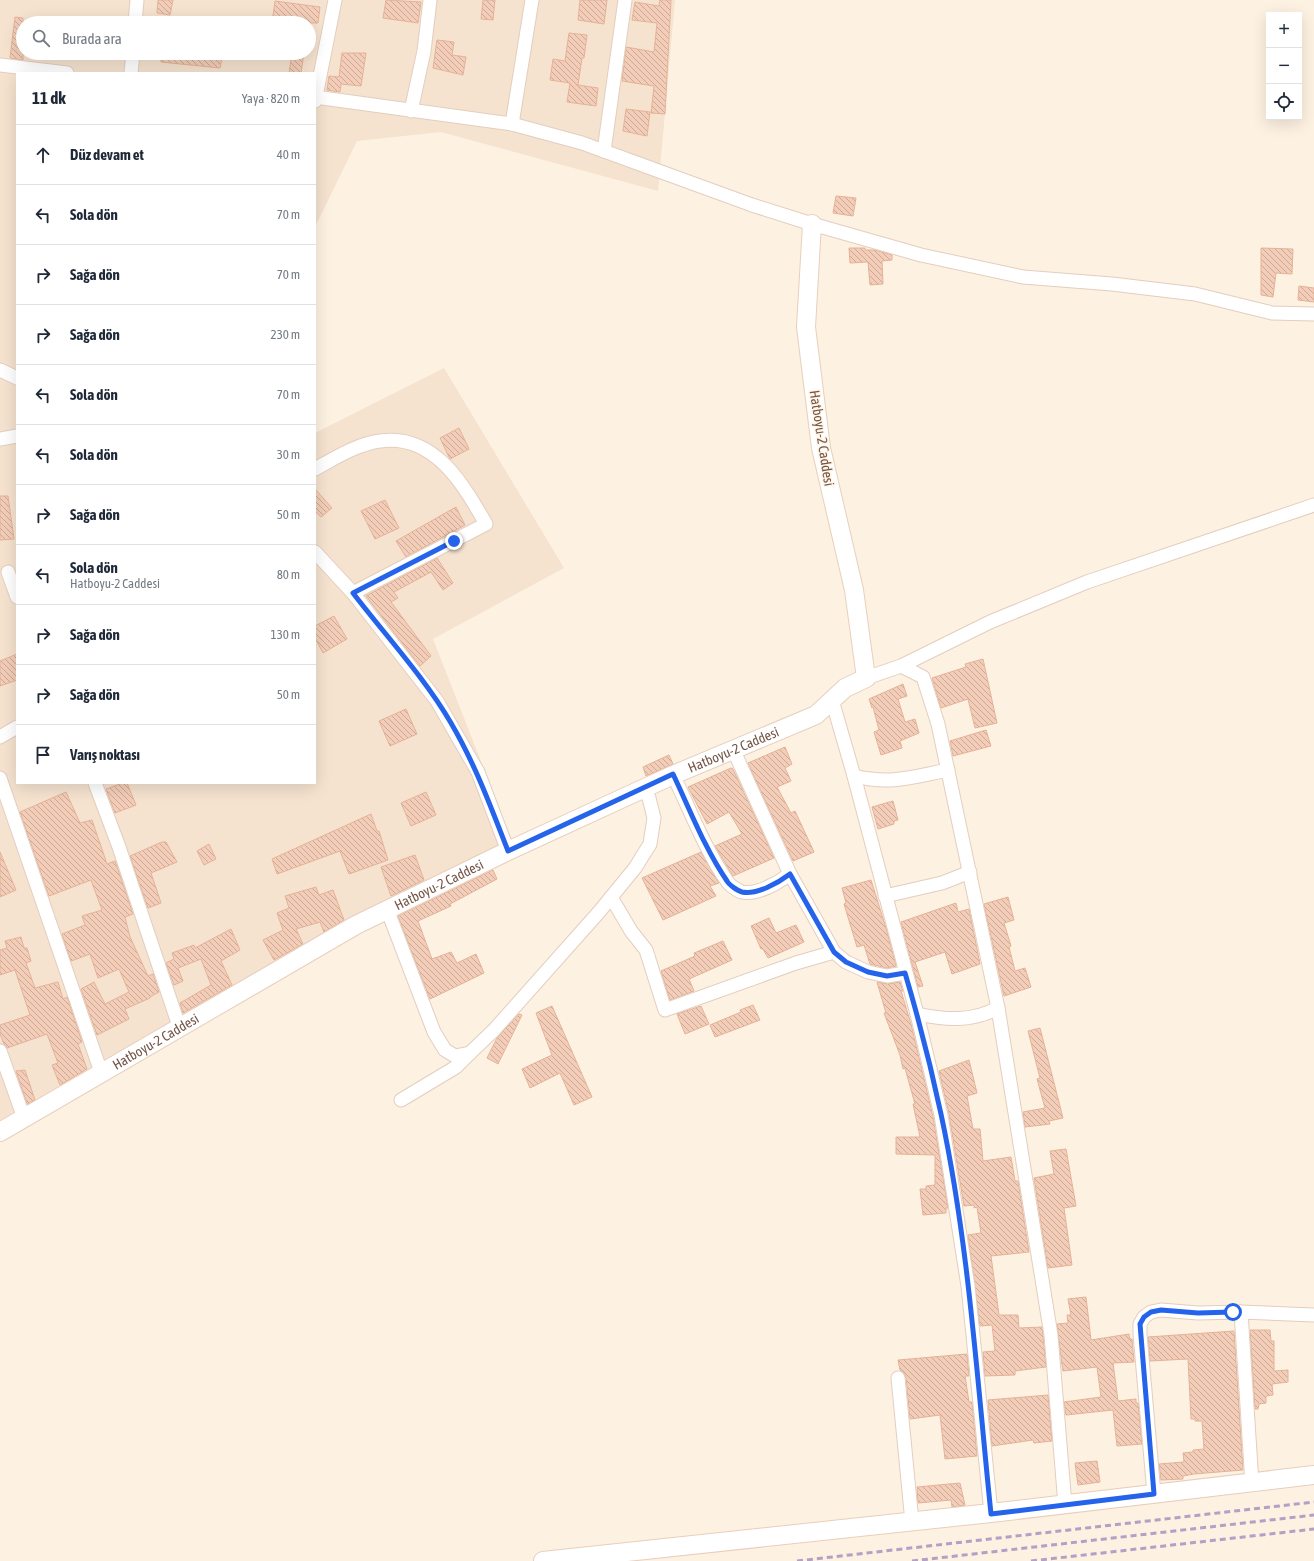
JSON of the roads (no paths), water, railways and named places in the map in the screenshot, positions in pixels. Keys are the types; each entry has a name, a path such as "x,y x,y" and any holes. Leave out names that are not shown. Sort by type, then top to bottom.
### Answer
{"main road":[{"name":"Hatboyu-2 Caddesi","path":"0,1132 179,1026 356,925 508,851 644,789 673,774 816,715 845,688 866,678 854,590 821,448 806,327 812,224"},
{"path":"543,1561 991,1514 1154,1494 1252,1484 1314,1475"}],"street":[{"path":"136,16 137,0"},
{"path":"316,93 328,44 336,0"},
{"path":"411,112 424,51 430,0"},
{"path":"512,124 532,0"},
{"path":"604,151 626,0"},
{"path":"131,72 132,60"},
{"path":"0,65 59,72"},
{"path":"316,97 411,112 512,124 582,143 752,206 921,255 1022,277 1112,284 1195,294 1272,313 1314,314"},
{"path":"0,370 16,378"},
{"path":"0,439 16,436"},
{"path":"316,468 340,456 380,441 414,443 432,454 453,472 466,489 486,524 353,593"},
{"path":"866,678 901,666 990,622 1087,582 1314,505"},
{"path":"316,553 353,593 423,682 451,723 478,772 508,851"},
{"path":"8,572 16,594"},
{"path":"901,666 923,677 938,724 998,1008 1051,1335 1065,1505"},
{"path":"832,700 854,776 917,1014 941,1115 968,1286 991,1514"},
{"path":"0,737 16,728"},
{"path":"733,749 790,874 834,952 846,962 868,972 887,976 905,973"},
{"path":"854,776 874,780 893,780 948,770"},
{"path":"673,774 712,855 728,883 741,892 754,891 779,882 790,874"},
{"path":"0,778 101,1072"},
{"path":"95,784 119,847 179,1026"},
{"path":"401,1100 456,1067 494,1030 635,868 650,844 654,818 649,798 644,789"},
{"path":"885,896 942,883 970,872"},
{"path":"611,897 631,931 646,950 665,1010 796,963 834,952"},
{"path":"387,909 434,1032 445,1050 455,1056 470,1053"},
{"path":"917,1014 941,1019 967,1019 986,1015 998,1008"},
{"path":"0,1051 24,1118"},
{"path":"1154,1494 1140,1324 1144,1317 1151,1312 1161,1310 1198,1313 1241,1312 1314,1315"},
{"path":"1241,1312 1252,1484"},
{"path":"898,1378 912,1522"}],"railway":[{"path":"797,1561 1314,1502"},
{"path":"912,1561 1314,1515"},
{"path":"1031,1561 1314,1529"}]}
